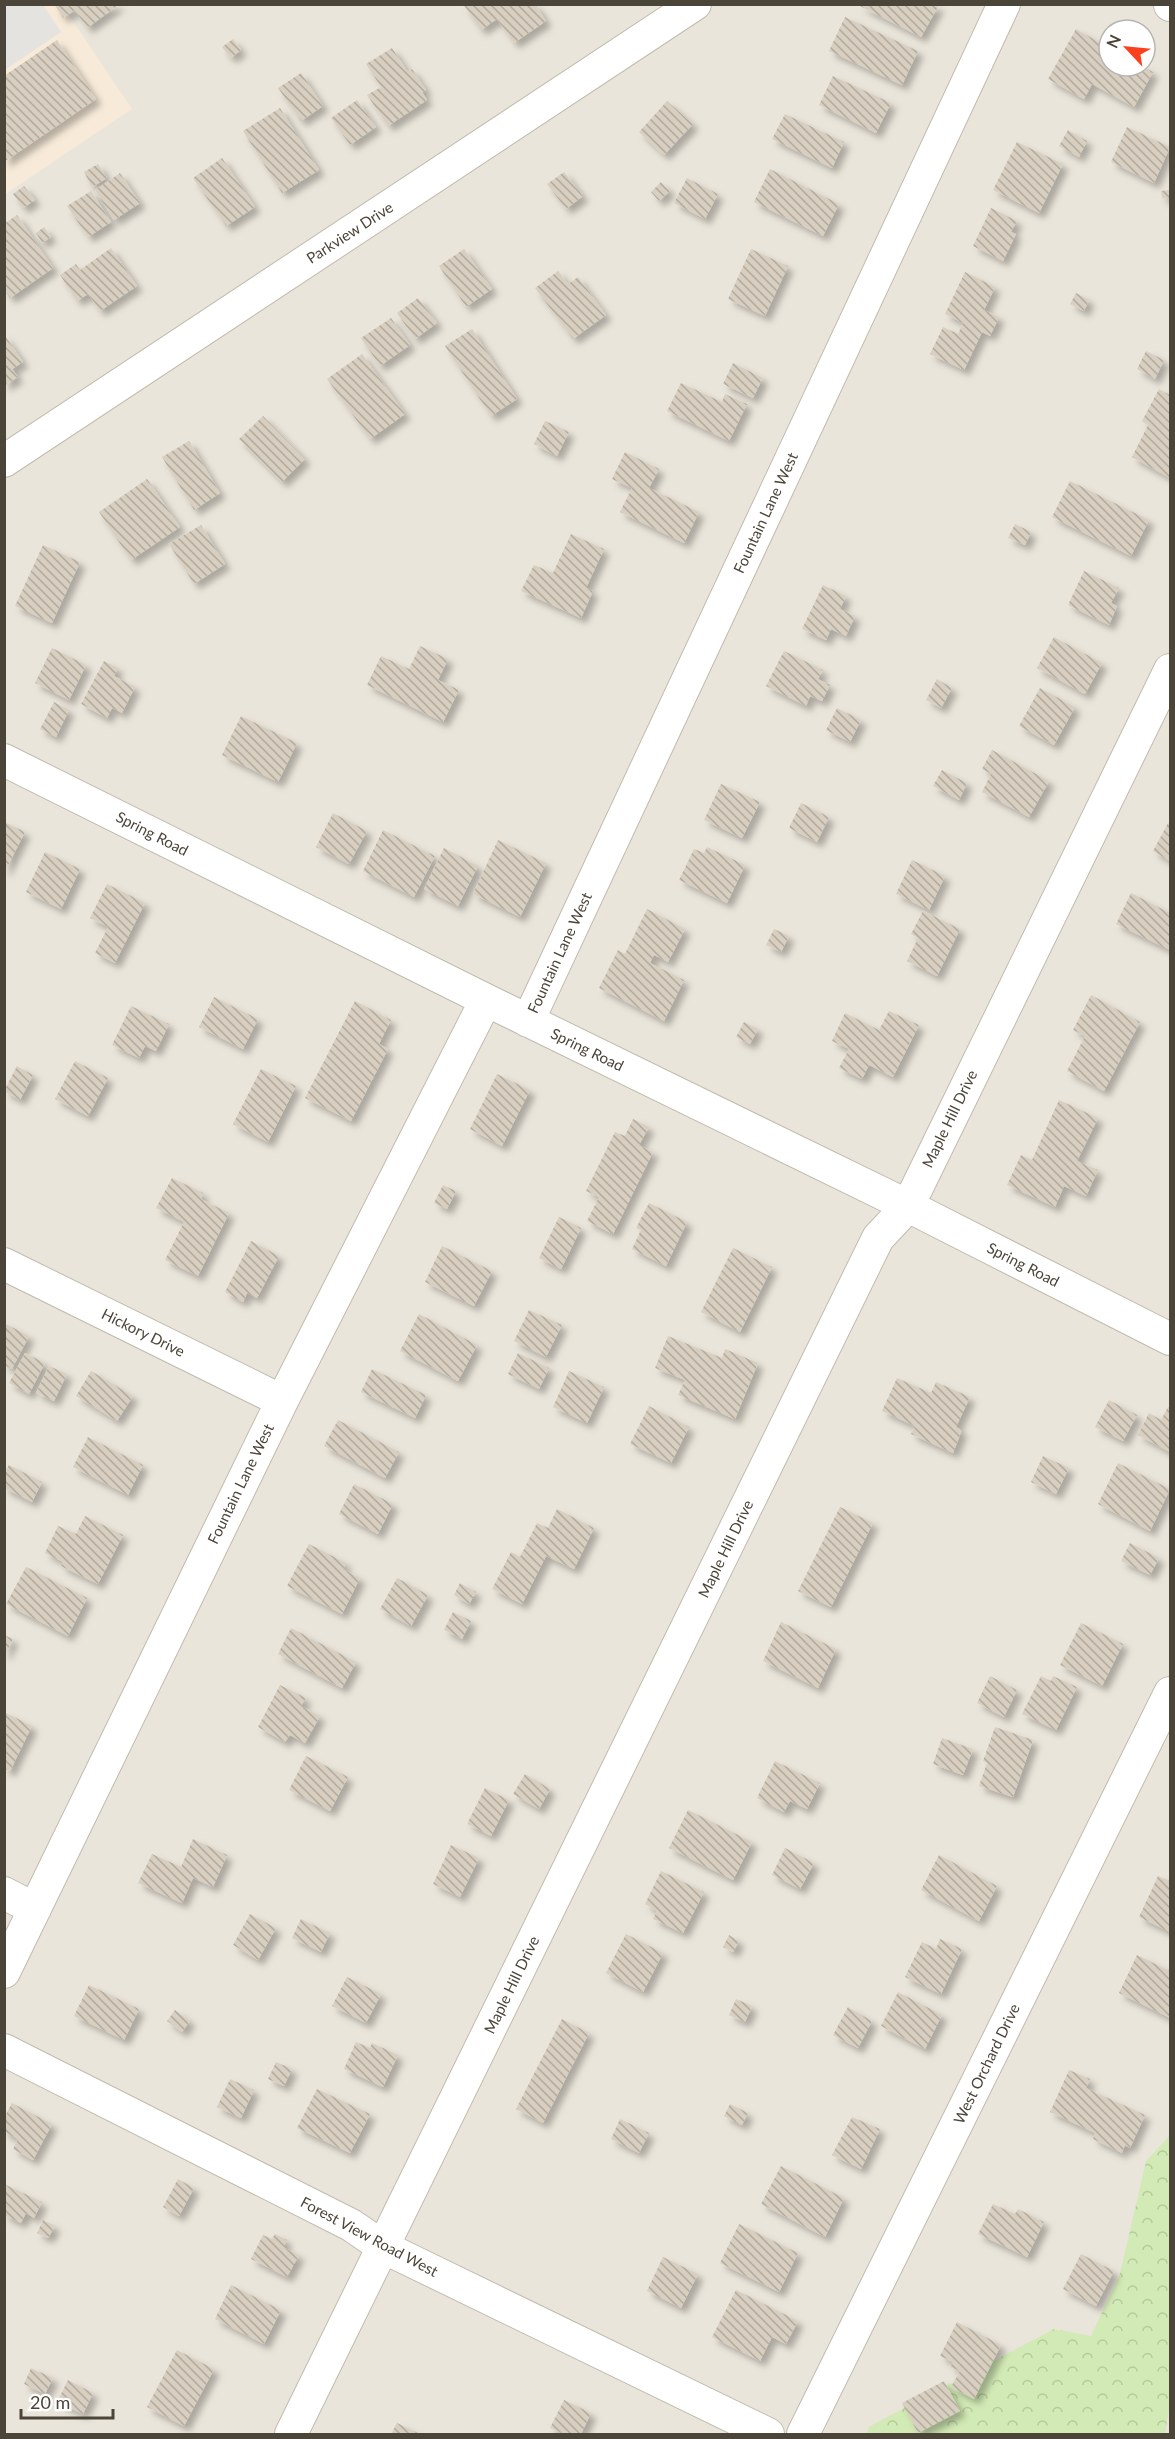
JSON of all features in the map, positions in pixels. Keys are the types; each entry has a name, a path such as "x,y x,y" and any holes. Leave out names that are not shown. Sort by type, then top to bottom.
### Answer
{"street":[{"name":"Parkview Drive","path":"4,460 695,4"},
{"name":"Fountain Lane West","path":"528,1021 1004,4"},
{"name":"Maple Hill Drive","path":"291,2434 878,1238 908,1206 1170,670"},
{"name":"Spring Road","path":"4,760 528,1021 908,1206 1170,1339"},
{"name":"Fountain Lane West","path":"4,1972 282,1401 486,1000"},
{"name":"Hickory Drive","path":"4,1264 282,1401"},
{"name":"West Orchard Drive","path":"803,2434 1170,1693"},
{"path":"4,1893 35,1909"},
{"name":"Forest View Road West","path":"4,2050 351,2224 383,2247 768,2434"}],"shaded area":[{"path":"5,4 43,5 61,32 5,70"},
{"path":"5,5 62,5 132,109 5,194"},
{"path":"62,5 1170,5 1170,2434 5,2434 5,194 131,109"}],"green space":[{"path":"1170,2135 1170,2403 1165,2434 866,2434 870,2426 1054,2329 1091,2336 1120,2274 1146,2161"}],"building":[{"path":"54,4 120,4 87,28 75,10 63,18"},
{"path":"463,4 535,4 546,21 514,43 497,19 481,30"},
{"path":"858,5 939,5 921,37"},
{"path":"845,17 918,51 902,85 829,51"},
{"path":"1076,29 1097,41 1097,78 1150,78 1134,107 1092,84 1084,99 1048,79"},
{"path":"233,39 241,50 231,58 222,47"},
{"path":"57,40 96,99 4,162 4,76"},
{"path":"392,48 408,72 412,69 426,90 422,92 427,100 388,126 367,95 381,87 366,64"},
{"path":"301,73 323,106 301,121 278,88"},
{"path":"833,76 891,103 876,133 819,105"},
{"path":"357,100 376,127 350,145 331,118"},
{"path":"667,101 693,124 664,155 639,132"},
{"path":"280,108 319,170 282,193 243,131"},
{"path":"785,114 844,142 832,168 772,139"},
{"path":"1127,127 1170,147 1154,183 1111,162"},
{"path":"1068,130 1087,141 1079,157 1059,146"},
{"path":"1017,142 1063,164 1039,213 993,190"},
{"path":"222,158 255,207 226,226 193,178"},
{"path":"98,164 107,178 92,187 84,172"},
{"path":"770,169 839,204 823,236 754,202"},
{"path":"564,172 583,196 566,209 547,184"},
{"path":"120,173 140,203 114,220 95,190"},
{"path":"687,178 718,194 705,219 674,203"},
{"path":"661,182 670,191 659,201 651,192"},
{"path":"24,186 35,200 23,208 13,194"},
{"path":"1170,190 1170,198 1162,198 1161,191"},
{"path":"91,191 111,222 88,237 67,206"},
{"path":"991,208 1017,221 1011,232 1016,234 1003,261 973,246"},
{"path":"17,215 53,268 10,298 4,290 4,224"},
{"path":"44,227 51,237 42,243 36,233"},
{"path":"111,248 137,286 100,311 88,294 77,301 60,275 76,264 80,270"},
{"path":"464,249 492,289 466,307 439,266"},
{"path":"751,249 788,266 765,316 728,299"},
{"path":"558,271 568,284 578,277 606,315 573,339 535,288"},
{"path":"965,272 995,287 984,310 999,317 990,336 982,332 964,370 930,354 943,327 958,334 963,323 945,314"},
{"path":"1076,293 1089,300 1084,311 1070,304"},
{"path":"418,298 437,323 415,339 397,313"},
{"path":"391,318 410,345 380,366 361,338"},
{"path":"472,329 517,399 491,416 445,346"},
{"path":"4,334 23,362 12,369 18,377 4,386"},
{"path":"1146,351 1164,360 1155,379 1137,369"},
{"path":"362,354 405,414 370,439 327,379"},
{"path":"733,363 763,378 753,398 723,384"},
{"path":"681,383 722,402 725,394 747,404 729,441 667,411"},
{"path":"1159,389 1170,395 1170,478 1132,457 1148,425 1142,421"},
{"path":"263,416 305,459 282,482 239,439"},
{"path":"545,421 569,432 557,456 534,444"},
{"path":"189,441 220,493 194,510 162,457"},
{"path":"625,452 659,469 649,488 699,512 684,543 620,512 632,488 612,479"},
{"path":"147,479 180,527 131,560 99,512"},
{"path":"1070,481 1149,520 1131,556 1052,517"},
{"path":"1015,524 1031,532 1025,545 1008,538"},
{"path":"201,525 225,564 194,584 169,544"},
{"path":"571,534 604,549 586,588 593,591 581,618 521,591 534,565 553,573"},
{"path":"43,545 80,562 52,623 15,606"},
{"path":"1084,571 1119,588 1111,603 1117,606 1109,625 1068,605"},
{"path":"823,585 846,596 840,609 855,616 846,636 831,629 826,640 802,629"},
{"path":"1054,637 1102,663 1085,694 1037,668"},
{"path":"420,646 448,659 438,680 459,690 443,722 367,685 381,656 409,669"},
{"path":"52,648 86,665 69,700 35,683"},
{"path":"784,651 823,670 818,679 830,685 822,701 810,696 806,706 766,686"},
{"path":"104,661 118,668 114,676 135,687 122,713 112,708 107,718 81,704"},
{"path":"937,679 952,688 941,708 926,700"},
{"path":"1040,688 1075,707 1054,745 1019,726"},
{"path":"54,702 69,710 56,737 40,729"},
{"path":"837,708 861,720 850,742 826,730"},
{"path":"241,716 297,743 278,782 222,755"},
{"path":"992,750 1049,781 1029,817 982,792 991,774 982,769"},
{"path":"942,770 967,783 959,800 933,786"},
{"path":"721,784 760,802 742,838 704,820"},
{"path":"801,803 829,817 817,842 789,828"},
{"path":"333,813 367,831 349,864 316,847"},
{"path":"4,822 25,832 4,873"},
{"path":"1168,823 1170,825 1170,861 1153,851"},
{"path":"383,830 435,856 414,897 363,871"},
{"path":"498,840 546,863 520,917 473,894"},
{"path":"707,847 745,865 727,903 679,880 694,849 704,853"},
{"path":"444,848 478,866 458,906 424,889"},
{"path":"45,852 80,869 61,909 26,892"},
{"path":"912,860 945,876 929,910 896,894"},
{"path":"107,884 145,903 115,963 95,953 108,927 90,918"},
{"path":"1131,893 1170,913 1170,950 1116,924"},
{"path":"647,909 685,929 668,962 654,955 650,963 684,980 664,1021 599,988 618,950 625,954"},
{"path":"923,911 960,929 937,976 907,961 918,938 911,934"},
{"path":"774,929 789,936 781,952 766,945"},
{"path":"1091,995 1140,1022 1104,1091 1067,1071 1085,1036 1073,1030"},
{"path":"214,997 258,1019 243,1049 199,1027"},
{"path":"355,1001 391,1020 379,1044 388,1049 351,1121 305,1098"},
{"path":"131,1006 169,1024 156,1051 145,1046 139,1058 112,1045"},
{"path":"889,1011 919,1025 893,1077 869,1065 862,1079 839,1068 849,1049 832,1041 845,1013 879,1030"},
{"path":"744,1022 758,1029 750,1044 736,1037"},
{"path":"75,1061 108,1078 88,1116 55,1099"},
{"path":"17,1066 33,1075 20,1100 4,1091"},
{"path":"261,1069 296,1086 268,1142 233,1124"},
{"path":"497,1074 530,1090 502,1146 470,1129"},
{"path":"1059,1100 1098,1118 1077,1161 1098,1170 1086,1196 1064,1186 1055,1207 1007,1185 1021,1155 1032,1160"},
{"path":"633,1119 649,1127 639,1145 653,1152 613,1234 587,1221 599,1197 586,1191 615,1132 625,1136"},
{"path":"172,1178 203,1193 201,1199 229,1213 198,1276 165,1260 184,1222 156,1208"},
{"path":"443,1185 456,1191 447,1209 434,1203"},
{"path":"649,1203 687,1222 666,1266 632,1249 641,1230 636,1228"},
{"path":"559,1217 581,1228 561,1269 539,1258"},
{"path":"251,1241 279,1256 257,1298 247,1293 243,1302 225,1292"},
{"path":"442,1246 492,1271 474,1306 425,1282"},
{"path":"733,1248 772,1267 740,1332 701,1312"},
{"path":"529,1310 562,1325 546,1357 514,1341"},
{"path":"419,1314 477,1345 458,1381 400,1351"},
{"path":"4,1323 29,1336 12,1369 4,1365"},
{"path":"668,1336 722,1358 725,1349 758,1363 735,1419 678,1395 685,1380 655,1368"},
{"path":"25,1353 45,1363 29,1394 9,1383"},
{"path":"518,1353 549,1368 539,1389 508,1374"},
{"path":"49,1366 67,1374 54,1401 36,1393"},
{"path":"372,1369 426,1395 415,1418 361,1392"},
{"path":"91,1371 133,1396 117,1421 76,1396"},
{"path":"569,1371 604,1387 587,1423 553,1407"},
{"path":"897,1378 931,1393 936,1382 970,1397 956,1427 962,1430 953,1453 911,1434 915,1426 882,1411"},
{"path":"1109,1400 1137,1415 1123,1441 1095,1427"},
{"path":"649,1406 689,1427 671,1463 630,1444"},
{"path":"1168,1407 1170,1408 1170,1452 1138,1435 1149,1413 1161,1420"},
{"path":"338,1420 399,1452 385,1478 324,1446"},
{"path":"88,1437 143,1465 128,1495 73,1467"},
{"path":"1043,1456 1069,1468 1056,1494 1031,1482"},
{"path":"1118,1463 1170,1489 1150,1531 1098,1504"},
{"path":"9,1465 42,1482 32,1502 4,1488 4,1473"},
{"path":"354,1484 393,1504 378,1534 339,1514"},
{"path":"840,1507 873,1523 831,1607 798,1591"},
{"path":"557,1509 594,1528 574,1569 546,1556 522,1604 492,1589 511,1552 520,1557 537,1523 548,1528"},
{"path":"85,1516 123,1535 98,1584 61,1566 63,1562 45,1553 58,1526 76,1534"},
{"path":"1130,1543 1159,1558 1150,1575 1121,1561"},
{"path":"309,1544 346,1563 343,1569 360,1578 342,1614 287,1586"},
{"path":"26,1567 87,1598 68,1636 6,1604"},
{"path":"397,1578 428,1595 411,1626 380,1609"},
{"path":"460,1583 476,1592 469,1604 454,1595"},
{"path":"453,1612 471,1621 462,1639 444,1630"},
{"path":"781,1622 836,1649 818,1688 763,1661"},
{"path":"1081,1623 1123,1644 1102,1686 1060,1665"},
{"path":"291,1628 356,1662 342,1688 278,1654"},
{"path":"4,1635 13,1639 4,1657"},
{"path":"990,1676 1017,1690 1004,1717 977,1703"},
{"path":"1041,1676 1051,1681 1053,1676 1077,1687 1056,1730 1022,1714"},
{"path":"280,1685 306,1698 301,1706 320,1716 305,1743 290,1735 285,1742 258,1727"},
{"path":"4,1712 32,1726 10,1771 4,1769"},
{"path":"995,1727 1033,1740 1013,1797 979,1786 987,1763 983,1761"},
{"path":"942,1738 973,1749 963,1775 933,1764"},
{"path":"306,1756 348,1777 330,1811 289,1790"},
{"path":"775,1761 820,1783 807,1809 790,1801 784,1812 757,1798"},
{"path":"525,1774 550,1789 539,1809 513,1794"},
{"path":"485,1788 509,1800 491,1836 467,1824"},
{"path":"688,1810 752,1842 733,1880 669,1848"},
{"path":"193,1839 227,1855 213,1887 193,1878 182,1903 138,1883 152,1854 181,1867"},
{"path":"451,1845 479,1858 460,1897 433,1884"},
{"path":"785,1848 814,1863 800,1889 772,1875"},
{"path":"939,1855 997,1886 979,1921 921,1890"},
{"path":"661,1871 704,1892 683,1933 653,1919 657,1911 645,1904"},
{"path":"1158,1876 1170,1881 1170,1932 1139,1917"},
{"path":"250,1914 276,1928 258,1960 233,1945"},
{"path":"301,1919 330,1933 321,1952 292,1938"},
{"path":"626,1934 663,1953 643,1992 606,1973"},
{"path":"729,1935 739,1941 733,1952 723,1947"},
{"path":"940,1939 962,1949 941,1994 905,1977 922,1942 936,1949"},
{"path":"1137,1955 1170,1971 1170,2018 1119,1993"},
{"path":"347,1977 381,1994 366,2023 332,2006"},
{"path":"89,1985 139,2009 124,2040 74,2016"},
{"path":"898,1992 942,2015 925,2049 881,2026"},
{"path":"736,1999 752,2006 745,2022 729,2015"},
{"path":"848,2007 872,2021 858,2048 833,2035"},
{"path":"175,2010 190,2021 182,2032 167,2021"},
{"path":"562,2019 589,2033 543,2123 516,2109"},
{"path":"356,2042 370,2048 372,2043 398,2055 383,2087 344,2069"},
{"path":"276,2062 292,2069 284,2086 268,2079"},
{"path":"1069,2070 1090,2079 1086,2088 1145,2115 1130,2148 1125,2145 1122,2153 1093,2139 1095,2133 1050,2112"},
{"path":"230,2079 254,2090 241,2118 217,2107"},
{"path":"317,2089 370,2114 350,2153 297,2128"},
{"path":"12,2103 52,2124 33,2160 13,2149 18,2139 4,2132 4,2118"},
{"path":"730,2104 748,2113 742,2125 724,2116"},
{"path":"852,2117 880,2129 861,2169 832,2155"},
{"path":"620,2119 649,2133 639,2153 611,2139"},
{"path":"781,2166 844,2198 825,2237 761,2204"},
{"path":"178,2179 194,2188 179,2216 163,2207"},
{"path":"4,2184 42,2202 34,2218 26,2213 21,2223 4,2215"},
{"path":"993,2204 1015,2214 1018,2209 1044,2222 1027,2257 978,2234"},
{"path":"43,2220 55,2226 48,2238 37,2233"},
{"path":"739,2224 798,2253 779,2292 720,2263"},
{"path":"275,2234 287,2240 283,2247 299,2255 287,2277 251,2259 263,2235 272,2239"},
{"path":"1081,2254 1114,2271 1096,2306 1063,2289"},
{"path":"663,2257 698,2274 681,2308 647,2291"},
{"path":"231,2285 281,2310 264,2344 215,2319"},
{"path":"736,2290 798,2321 786,2344 772,2337 760,2361 712,2337"},
{"path":"957,2322 1001,2345 974,2399 951,2387 960,2371 950,2367 953,2362 940,2356"},
{"path":"177,2350 214,2369 184,2426 147,2407"},
{"path":"31,2368 53,2378 45,2394 24,2384"},
{"path":"68,2380 93,2393 83,2414 57,2402"},
{"path":"944,2381 960,2411 918,2433 902,2403"},
{"path":"564,2400 591,2413 581,2434 564,2434 550,2428"},
{"path":"397,2423 420,2434 391,2434"}]}
